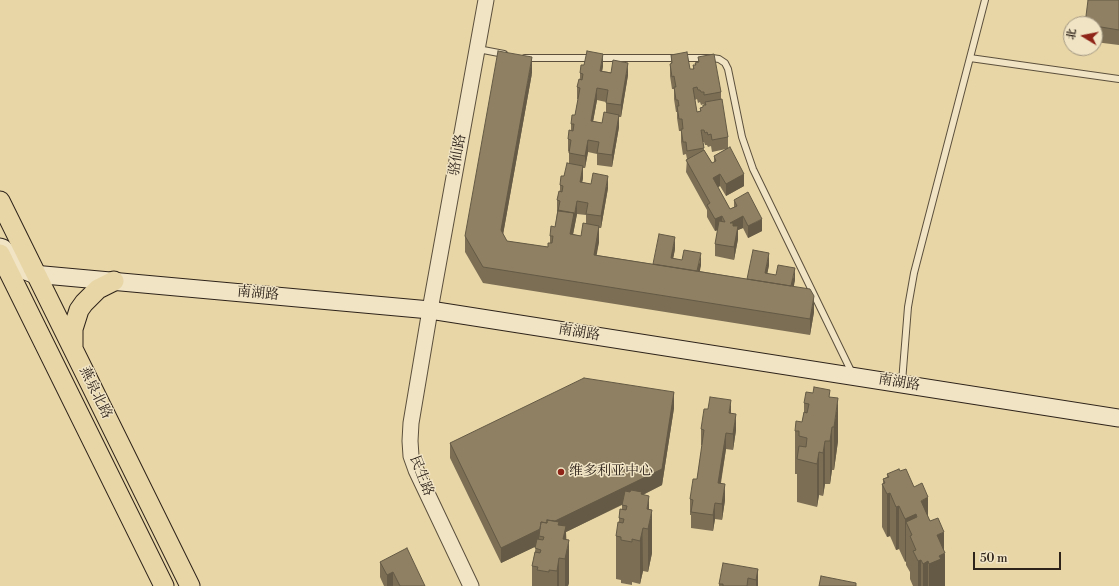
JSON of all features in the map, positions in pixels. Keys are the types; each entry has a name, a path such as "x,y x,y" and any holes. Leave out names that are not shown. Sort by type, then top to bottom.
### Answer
{"main road":[{"name":"燕泉北路","path":"0,201 190,586"},
{"path":"0,235 9,241 26,271 36,274"},
{"path":"0,247 5,250 23,270 36,274"},
{"name":"燕泉北路","path":"0,254 164,586"},
{"name":"南湖路","path":"36,274 430,310 1119,418"},
{"path":"73,349 73,329 79,310 84,302 98,290 114,281"}],"street":[{"name":"骆仙路","path":"430,310 486,0"},
{"name":"民生路","path":"430,310 411,423 411,456 416,470 471,586"}],"lane":[{"path":"902,384 908,307 914,273 985,0"},
{"path":"477,49 513,56"},
{"path":"520,57 527,59 712,58 719,59 724,63 728,69 742,137 753,169 854,376"},
{"path":"970,58 1119,79"}],"building":[{"path":"1088,0 1119,0 1119,30 1103,27 1103,16 1086,16"},
{"path":"498,51 532,57 501,230 507,241 548,247 548,243 552,243 553,236 550,236 551,226 555,227 558,210 574,213 570,234 581,236 583,223 599,226 594,255 810,289 814,296 810,319 483,267 465,236"},
{"path":"587,51 603,54 600,71 611,73 613,60 628,63 621,105 606,103 608,90 597,88 591,121 602,123 604,112 619,115 612,155 597,153 599,142 588,140 585,156 569,153 571,140 568,139 569,130 573,131 574,124 571,124 572,115 575,115 580,88 577,87 579,79 582,80 583,74 580,73 581,65 584,65"},
{"path":"687,52 690,69 694,69 693,65 696,65 695,63 699,62 698,57 714,54 721,92 704,95 704,92 698,90 697,87 693,88 697,112 701,111 700,108 703,107 703,105 706,105 705,102 722,99 728,137 712,140 711,134 708,135 707,132 705,133 704,130 701,130 704,148 687,151 686,142 683,142 681,129 683,129 682,119 679,119 677,106 679,106 678,100 676,100 674,87 676,87 674,76 672,77 670,64 672,63 671,55"},
{"path":"730,147 744,174 726,184 720,174 713,178 730,209 737,206 734,200 748,192 762,219 748,226 743,216 730,223 733,223 733,226 738,226 734,247 715,244 719,221 725,222 722,216 715,219 707,205 710,203 686,160 704,150 712,163 716,161 714,156"},
{"path":"567,163 583,166 580,182 591,184 593,173 608,176 601,216 586,214 588,203 577,201 574,217 574,213 558,211 560,201 557,200 559,191 562,192 563,186 560,185 561,176 564,176"},
{"path":"659,234 675,237 671,258 682,260 684,250 701,253 697,271 653,264"},
{"path":"753,250 769,253 765,273 776,275 778,265 795,268 791,286 747,279"},
{"name":"维多利亚中心","path":"584,378 674,392 662,469 555,521 547,520 547,523 541,522 540,529 501,548 450,443"},
{"path":"814,387 830,390 829,397 838,398 834,427 832,427 830,441 825,441 823,453 819,452 817,464 797,459 799,446 806,447 807,438 799,436 799,431 795,431 796,421 802,422 804,412 807,413 809,404 804,403 806,392 813,393"},
{"path":"710,397 731,400 729,413 736,414 733,434 726,433 718,483 725,484 722,504 715,503 713,515 691,512 693,500 690,499 693,479 697,479 704,430 701,429 704,409 708,409"},
{"path":"899,469 900,471 906,469 914,487 922,483 928,497 921,501 930,521 938,518 944,532 937,535 945,553 939,556 941,559 929,564 928,561 923,564 921,560 918,561 913,551 916,550 910,536 912,535 906,522 917,517 916,514 905,519 899,506 896,507 890,493 887,494 882,484 885,483 883,479 889,477 887,474"},
{"path":"631,490 642,492 641,494 649,496 647,509 652,510 648,529 643,528 640,541 632,539 632,542 621,540 621,537 616,536 618,522 623,523 624,519 619,518 620,509 626,510 627,506 622,505 625,491 630,492"},
{"path":"547,520 559,522 558,525 566,526 563,539 569,540 565,559 559,558 557,571 549,570 549,572 537,570 538,567 532,566 535,552 540,553 541,550 535,548 537,539 543,540 544,537 539,536 541,522 547,523"},
{"path":"407,548 425,586 400,586 393,572 387,575 380,562"},
{"path":"723,563 758,569 756,580 748,578 747,586 723,586 723,584 719,584"},
{"path":"821,576 856,583 856,586 819,586"}],"place":[{"name":"维多利亚中心","path":"561,472"}]}
